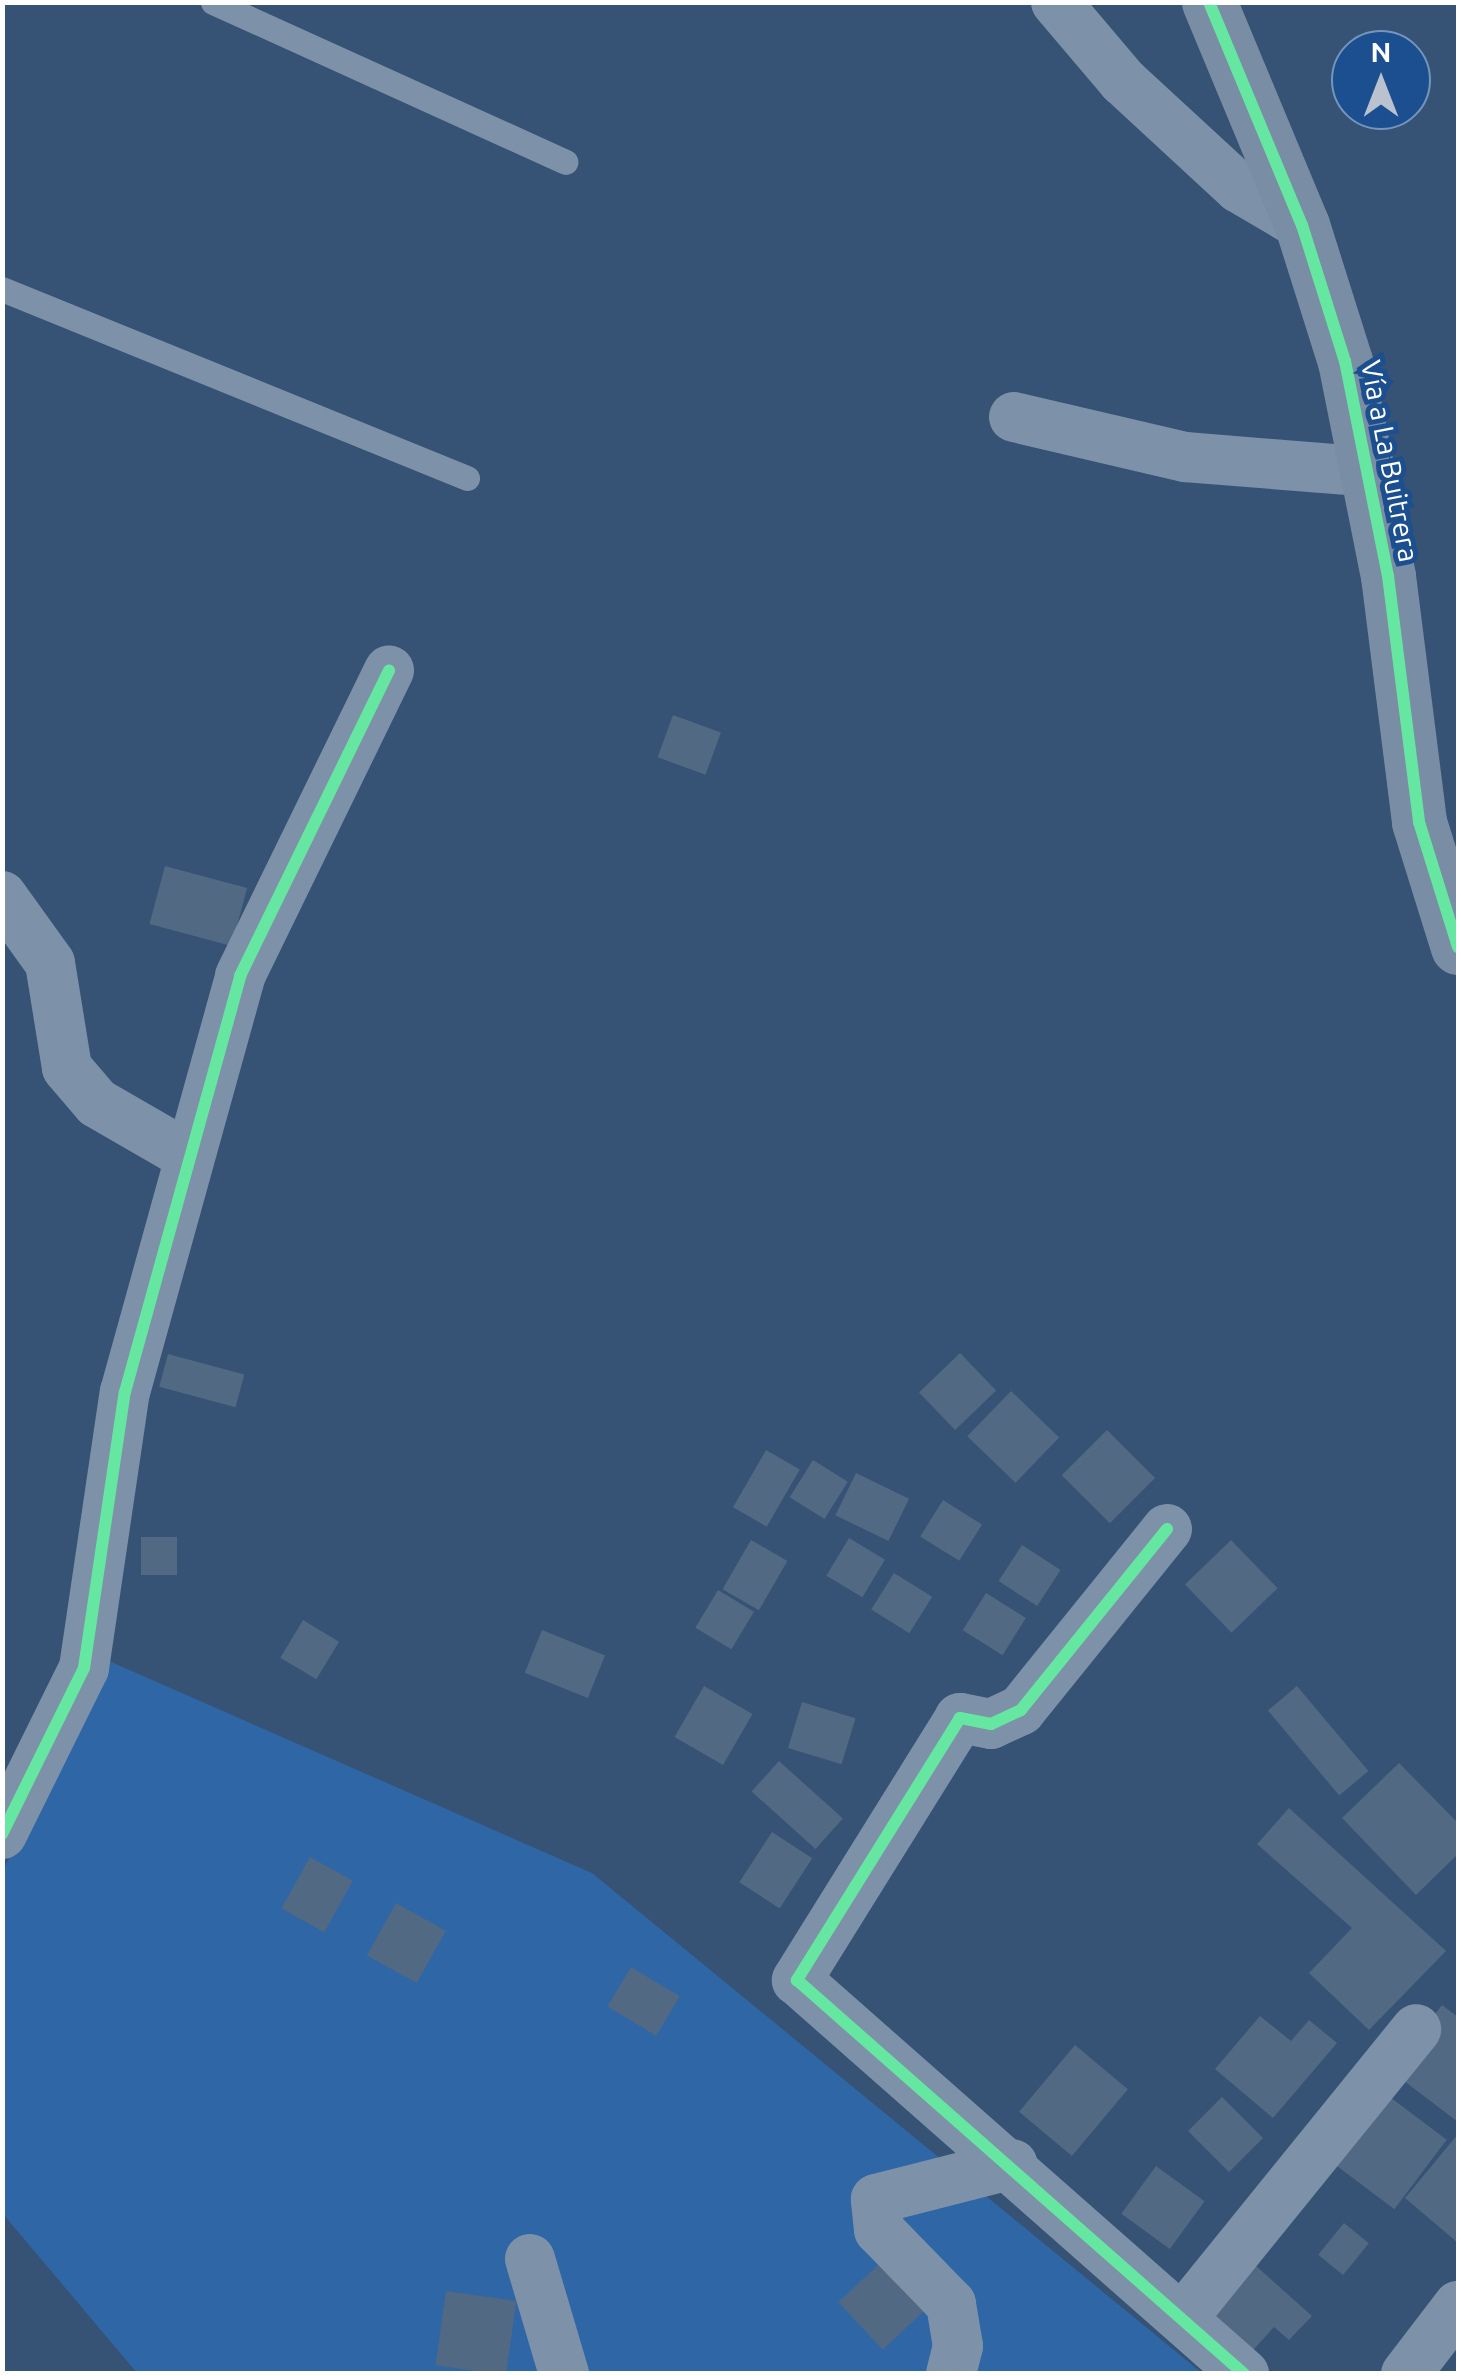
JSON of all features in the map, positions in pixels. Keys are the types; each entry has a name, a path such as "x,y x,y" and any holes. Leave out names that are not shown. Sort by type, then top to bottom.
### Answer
{"street":[{"path":"1056,2 1123,81 1239,188 1302,225"},
{"name":"Vía a La Buitrera","path":"1209,2 1302,225 1370,472 1419,822 1458,947"},
{"path":"1014,417 1185,458 1370,472"},
{"path":"2,1834 84,1668 126,1392 187,1155 240,976 389,670"},
{"path":"2,896 50,962 66,1068 98,1102 187,1155"},
{"path":"1167,1529 1021,1710 991,1724 960,1718 798,1980 1013,2164 1244,2374"},
{"path":"1184,2316 1416,2029"},
{"path":"951,2374 958,2346 951,2304 879,2230 876,2199 1013,2164"},
{"path":"530,2259 564,2374"},
{"path":"1406,2374 1458,2306"}],"lane":[{"path":"213,2 565,162"},
{"path":"2,289 467,478"}],"shaded area":[{"path":"109,1661 592,1873 1202,2373 137,2373 3,2214 2,1872"}],"building":[{"path":"673,715 721,732 706,775 658,757"},
{"path":"165,866 247,888 232,946 149,924"},
{"path":"960,1353 996,1390 955,1430 919,1393"},
{"path":"168,1354 244,1374 236,1407 159,1387"},
{"path":"1011,1391 1059,1438 1015,1483 967,1436"},
{"path":"1107,1430 1155,1478 1110,1523 1062,1475"},
{"path":"766,1450 800,1470 767,1527 733,1507"},
{"path":"813,1460 848,1482 824,1519 790,1497"},
{"path":"856,1473 909,1499 888,1541 835,1515"},
{"path":"943,1500 982,1524 959,1561 920,1536"},
{"path":"141,1537 177,1537 177,1575 141,1575"},
{"path":"849,1538 885,1560 862,1597 826,1576"},
{"path":"751,1540 787,1561 759,1610 722,1589"},
{"path":"1231,1540 1278,1588 1232,1633 1185,1584"},
{"path":"1022,1545 1061,1570 1037,1606 999,1581"},
{"path":"894,1573 932,1597 909,1633 871,1609"},
{"path":"718,1590 754,1612 731,1649 695,1628"},
{"path":"986,1593 1026,1618 1003,1655 963,1630"},
{"path":"303,1620 339,1642 316,1679 280,1658"},
{"path":"542,1630 605,1655 588,1698 525,1673"},
{"path":"704,1686 752,1714 723,1765 674,1737"},
{"path":"1297,1686 1368,1771 1339,1795 1268,1710"},
{"path":"802,1702 856,1718 842,1764 788,1748"},
{"path":"779,1761 843,1819 815,1849 752,1791"},
{"path":"1399,1763 1458,1823 1458,1854 1416,1895 1342,1818"},
{"path":"1289,1808 1446,1951 1369,2030 1309,1973 1352,1928 1257,1844"},
{"path":"772,1832 812,1858 780,1908 739,1882"},
{"path":"310,1857 353,1881 324,1932 281,1909"},
{"path":"396,1903 446,1931 417,1983 367,1955"},
{"path":"631,1967 680,1996 656,2036 607,2006"},
{"path":"1442,2005 1458,2017 1458,2122 1391,2071"},
{"path":"1260,2016 1291,2041 1309,2020 1337,2043 1273,2118 1215,2069"},
{"path":"1075,2045 1128,2089 1072,2156 1019,2112"},
{"path":"1378,2088 1447,2140 1394,2209 1326,2157"},
{"path":"1222,2097 1263,2138 1229,2172 1188,2131"},
{"path":"1458,2134 1458,2243 1405,2198"},
{"path":"1156,2166 1205,2201 1170,2249 1121,2214"},
{"path":"1344,2223 1369,2243 1343,2275 1318,2255"},
{"path":"891,2253 935,2301 883,2350 838,2302"},
{"path":"1256,2266 1312,2316 1289,2340 1274,2327 1246,2358 1205,2322"},
{"path":"446,2291 516,2301 506,2374 436,2365"}],"cycle path":[{"path":"1209,2 1302,225 1345,361 1388,576 1419,822 1458,947"},
{"path":"2,1834 84,1668 125,1392 240,976 389,670"},
{"path":"1167,1529 1021,1710 991,1724 960,1718 797,1980 1244,2374"}]}
